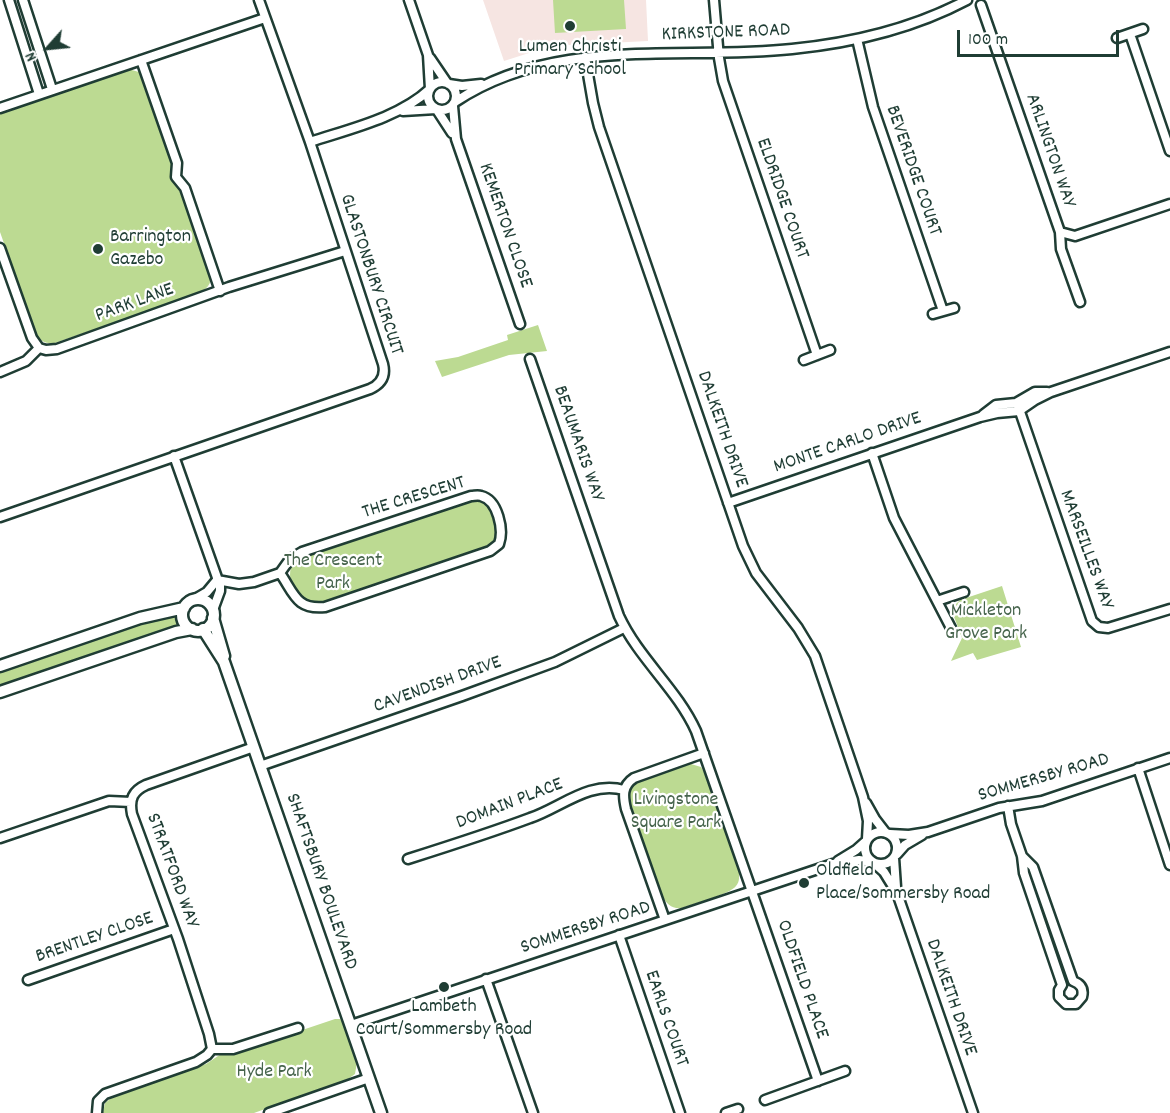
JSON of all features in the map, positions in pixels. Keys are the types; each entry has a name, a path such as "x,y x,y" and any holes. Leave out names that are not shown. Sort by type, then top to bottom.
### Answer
{"street":[{"path":"9,0 39,94"},
{"path":"22,0 52,89"},
{"name":"GLASTONBURY CIRCUIT","path":"0,517 370,389 380,383 384,368 310,142 260,0"},
{"path":"409,0 428,55 429,101 436,110"},
{"path":"967,0 975,6 983,3"},
{"name":"KIRKSTONE ROAD","path":"448,83 462,86 483,84 539,66 585,57 791,49 857,39 937,15 967,0"},
{"name":"ELDRIDGE COURT","path":"715,1 723,81 817,355"},
{"name":"ARLINGTON WAY","path":"983,3 1060,232 1075,236 1170,204"},
{"path":"0,108 265,18"},
{"path":"18,28 31,24"},
{"path":"1117,38 1143,29"},
{"path":"1130,34 1170,151"},
{"name":"BEVERIDGE COURT","path":"857,39 873,107 938,313 954,308"},
{"path":"399,111 446,110 454,104 455,92 428,55"},
{"name":"DALKEITH DRIVE","path":"585,57 598,122 743,546 756,573 798,628 815,656 863,797 867,821 866,841"},
{"path":"141,60 177,163 176,177 185,188 220,291"},
{"path":"310,142 399,111 420,98 437,83 448,83"},
{"name":"KIRKSTONE ROAD","path":"454,104 483,84"},
{"name":"KEMERTON CLOSE","path":"454,104 456,139"},
{"name":"KEMERTON CLOSE","path":"436,110 456,139 520,324"},
{"path":"1060,232 1061,249 1080,302"},
{"path":"0,248 32,338 39,348 26,361 0,372"},
{"name":"PARK LANE","path":"39,348 57,349 220,291 345,250"},
{"path":"804,360 830,350"},
{"name":"MONTE CARLO DRIVE","path":"728,503 980,417 1018,407 1051,392 1170,352"},
{"name":"BEAUMARIS WAY","path":"530,359 624,628 640,653 684,710 696,731 704,753"},
{"name":"MARSEILLES WAY","path":"1018,407 1093,624 1103,628 1113,627 1170,609"},
{"path":"872,453 894,519 951,628"},
{"path":"0,692 176,632 210,625 220,591 174,456"},
{"name":"THE CRESCENT","path":"217,580 248,584 280,573 291,559 302,552 471,496 482,496 490,501 502,528 499,544 490,551 326,607 308,607 298,601 280,573"},
{"path":"0,666 140,618 183,608 188,602 207,592 217,580"},
{"path":"937,601 963,592"},
{"path":"195,599 207,602 213,614"},
{"path":"183,608 183,620 197,629"},
{"name":"SHAFTSBURY BOULEVARD","path":"213,614 224,662"},
{"name":"CAVENDISH DRIVE","path":"260,766 555,662 624,628"},
{"name":"SHAFTSBURY BOULEVARD","path":"197,629 210,637 224,662 381,1113"},
{"name":"STRATFORD WAY","path":"212,1049 174,929 134,821 131,802 136,790 146,785 254,747"},
{"path":"665,920 626,809 624,789 630,780 639,775 704,753"},
{"name":"OLDFIELD PLACE","path":"704,753 818,1081"},
{"name":"SOMMERSBY ROAD","path":"888,833 909,835 928,832 1008,806 1042,801 1170,758"},
{"path":"1138,768 1170,865"},
{"name":"DOMAIN PLACE","path":"408,859 534,817 566,800 592,791 610,788 624,789"},
{"name":"DALKEITH DRIVE","path":"863,797 875,819 888,833"},
{"path":"0,838 109,801 131,802"},
{"path":"1008,806 1011,824 1022,856 1024,873 1062,985"},
{"path":"875,832 888,833 896,843 894,856 886,863 874,862 865,853 866,841 875,832"},
{"name":"SOMMERSBY ROAD","path":"894,856 905,845 928,832"},
{"name":"SOMMERSBY ROAD","path":"833,864 866,841"},
{"name":"DALKEITH DRIVE","path":"894,856 897,893"},
{"path":"1022,856 1034,867 1073,981"},
{"name":"SOMMERSBY ROAD","path":"351,1025 833,864 859,860 874,862"},
{"name":"DALKEITH DRIVE","path":"874,862 884,872 897,893 973,1113"},
{"name":"BRENTLEY CLOSE","path":"28,980 174,929"},
{"name":"EARLS COURT","path":"619,935 680,1113"},
{"path":"486,979 533,1113"},
{"path":"1067,981 1073,981 1080,985 1083,992 1082,999 1076,1004 1069,1005 1061,1001 1058,992 1067,981"},
{"path":"97,1113 98,1101 105,1095 196,1062 212,1049 233,1048 298,1028"},
{"path":"765,1100 845,1071"},
{"path":"269,1113 369,1078"},
{"path":"726,1113 738,1109"}],"shaded area":[{"name":"Lumen Christi Primary School","path":"483,0 646,0 648,41 569,45 504,61"}],"green space":[{"path":"553,0 624,0 626,29 555,33"},
{"path":"128,69 139,72 144,80 173,163 174,179 180,185 211,280 206,288 193,295 55,343 46,343 36,334 0,232 0,113"},
{"path":"538,325 547,351 509,355 442,377 435,361 458,357 508,340 507,335"},
{"name":"The Crescent Park","path":"477,500 488,507 494,517 496,541 491,545 319,604 301,596 293,587 291,567 302,558"},
{"name":"Mickleton Grove Park","path":"1002,586 1021,647 977,660 973,653 951,661 962,638 953,614 954,606 960,600"},
{"path":"176,615 179,627 0,688 0,671 146,621"},
{"name":"Livingstone Square Park","path":"691,764 701,767 705,774 739,871 739,879 736,886 726,893 682,908 675,908 662,896 629,794 636,782"},
{"name":"Hyde Park","path":"335,1019 343,1022 357,1062 355,1074 348,1079 254,1113 103,1113 105,1103 115,1095 206,1064 221,1054 237,1052"}],"place":[{"name":"Lumen Christi Primary School","path":"570,26"},
{"name":"Barrington Gazebo","path":"98,249"},
{"name":"Oldfield Place/Sommersby Road","path":"804,883"},
{"name":"Lambeth Court/Sommersby Road","path":"444,987"}]}
